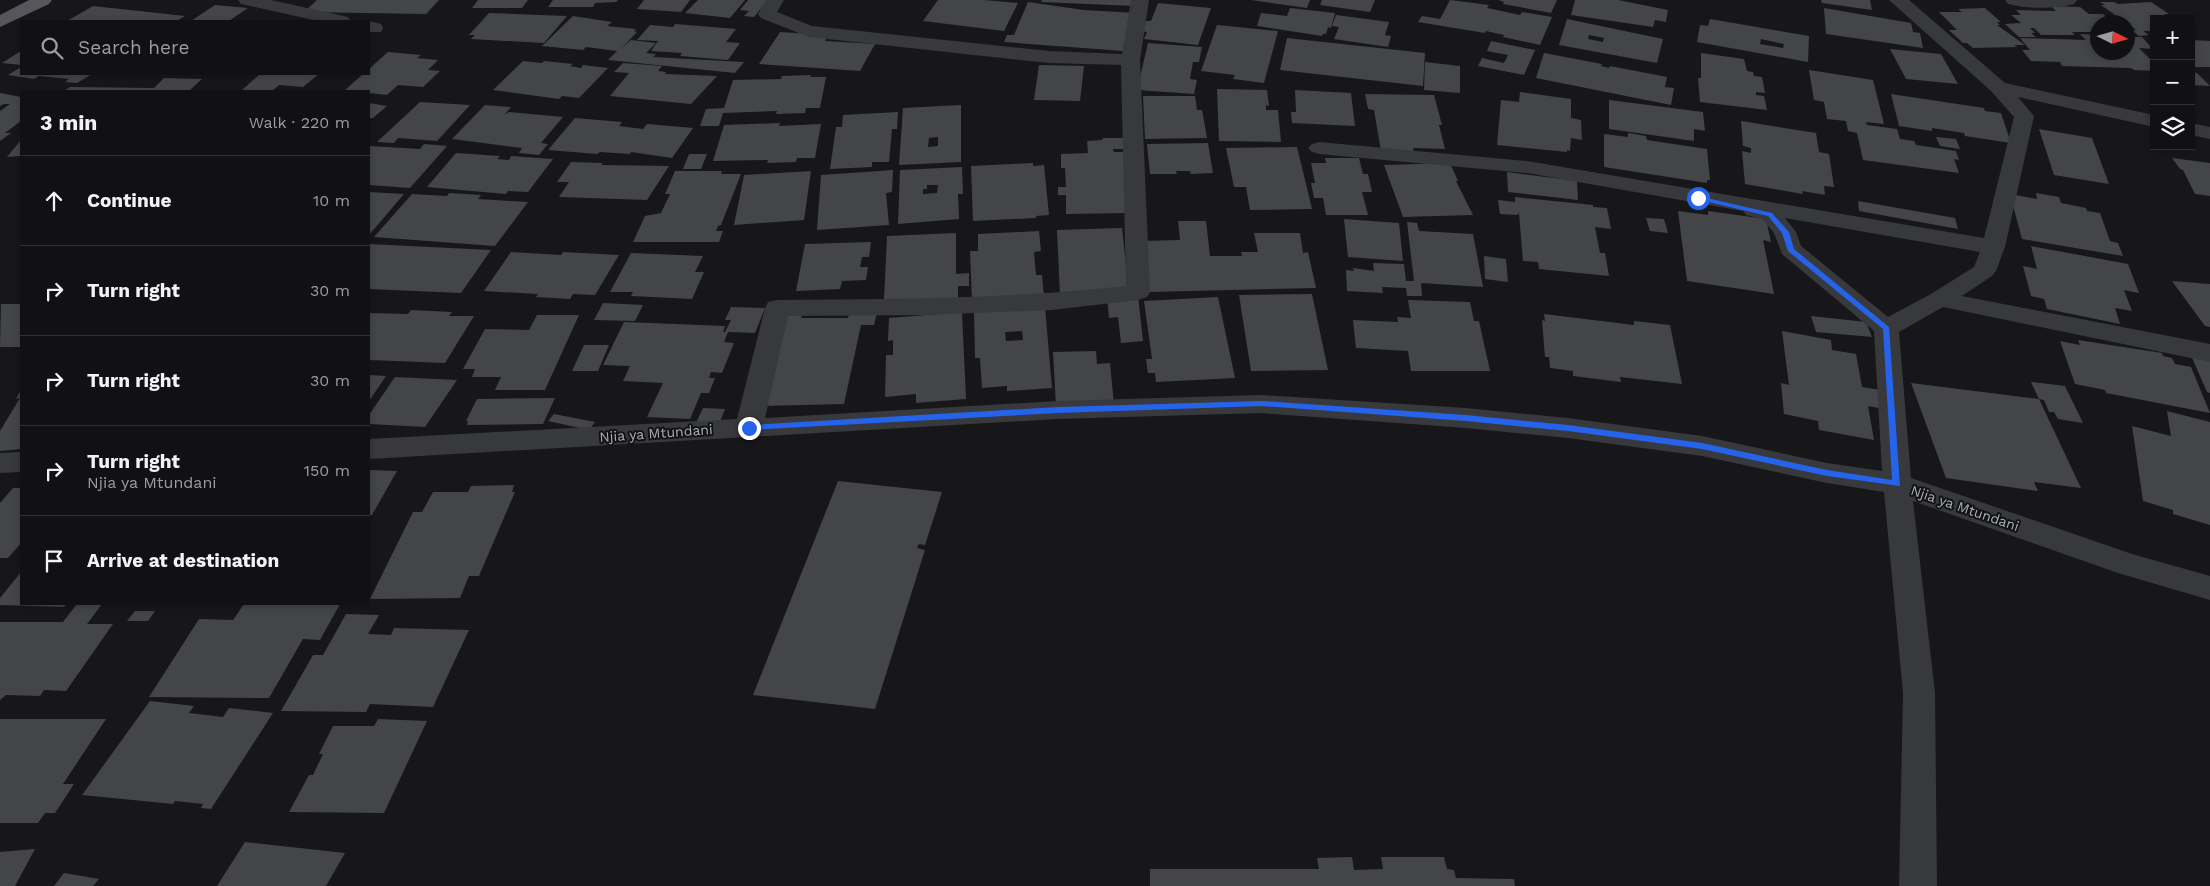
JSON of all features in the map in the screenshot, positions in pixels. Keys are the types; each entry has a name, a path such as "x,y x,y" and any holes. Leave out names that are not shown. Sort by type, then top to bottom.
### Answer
{"main road":[{"path":"0,22 43,0"}],"street":[{"path":"247,0 337,20"},
{"path":"775,0 767,14 809,31 1049,57 1130,60"},
{"path":"749,428 777,308 924,307 1042,302 1138,292 1130,60 1140,0"},
{"path":"1886,328 1940,299 1984,272 1993,247 2024,116 1998,87 1898,0"},
{"path":"2014,0 2047,2 2068,0"},
{"path":"1998,87 2150,120"},
{"path":"2195,130 2210,133"},
{"path":"1319,148 1527,167 1698,198 1993,247"},
{"path":"1698,198 1770,214 1785,232 1790,250 1886,328 1897,484 1919,693 1918,886"},
{"path":"1940,299 2210,353"},
{"name":"Njia ya Mtundani","path":"370,449 461,446 1058,410 1262,404 1466,418 1568,428 1702,446 1827,473 1897,484 2129,566 2210,588"},
{"path":"0,463 20,462"}],"building":[{"path":"317,0 439,0 426,14 304,12"},
{"path":"478,0 528,0 522,8 472,8"},
{"path":"553,0 618,0 616,2 595,3 593,7 548,7"},
{"path":"644,0 690,0 681,12 637,9"},
{"path":"698,0 745,0 730,18 685,13"},
{"path":"748,0 768,0 754,17 744,16 749,11 740,10"},
{"path":"938,0 984,0 1018,3 1004,31 923,21"},
{"path":"1042,0 1136,0 1135,6 1041,2"},
{"path":"1251,0 1310,0 1307,8"},
{"path":"1322,0 1375,0 1370,12 1320,5"},
{"path":"1450,0 1489,5 1487,8 1520,15 1522,12 1552,17 1540,45 1503,37 1504,35 1486,31 1485,33 1418,22 1422,16 1440,19"},
{"path":"1498,0 1557,0 1551,13 1503,4 1504,2"},
{"path":"1575,0 1618,0 1668,10 1666,22 1655,20 1653,27 1571,15"},
{"path":"1821,0 1870,0 1872,10 1822,3"},
{"path":"1028,2 1084,10 1137,13 1123,51 1004,42 1007,35 1014,35"},
{"path":"2100,2 2114,2 2118,4 2151,2 2169,14 2150,15 2150,31 2143,31 2149,35 2139,36 2135,33 2135,15 2115,15 2101,5 2105,5"},
{"path":"1158,3 1211,8 1198,45 1144,39 1147,32 1142,31 1146,21 1151,21"},
{"path":"215,5 248,8 230,20 192,20"},
{"path":"93,6 185,16 179,20 69,20"},
{"path":"2051,6 2080,7 2089,14 2104,15 2090,15 2090,32 2072,32 2075,35 2041,35 2034,28 2030,28 2035,33 2031,33 2036,37 2019,37 2005,24 2021,23 2011,15 2021,15 2016,10 2056,11"},
{"path":"1290,8 1335,13 1331,28 1328,27 1326,34 1322,36 1257,26 1261,13 1287,16"},
{"path":"1824,8 1911,23 1913,32 1920,33 1923,48 1826,34"},
{"path":"1985,8 2001,22 1997,22 2000,25 1997,25 2025,45 2014,45 2017,47 1973,48 1967,43 1963,43 1949,30 1957,30 1939,12 1962,12 1958,9"},
{"path":"489,13 567,16 544,43 471,39 475,35 469,35"},
{"path":"1336,15 1389,22 1385,35 1391,36 1388,47 1334,39 1339,27 1332,26"},
{"path":"573,16 612,22 607,26 636,29 634,31 637,32 621,49 631,40 656,43 646,53 656,54 653,57 744,62 735,73 608,60 617,51 586,47 583,50 542,46"},
{"path":"1567,19 1663,39 1657,63 1559,45","holes":["1589,35 1604,38 1603,42 1588,39"]},
{"path":"1710,19 1809,36 1808,62 1697,42 1700,25 1708,26","holes":["1761,39 1784,44 1783,48 1760,44"]},
{"path":"675,24 736,29 726,42 740,43 728,60 680,56 682,53 651,51 658,41 637,40 650,25 673,27"},
{"path":"1217,25 1278,31 1264,83 1233,79 1235,75 1201,71"},
{"path":"780,32 828,35 825,41 875,44 860,71 759,64"},
{"path":"2080,34 2090,35 2090,60 2135,60 2135,37 2142,37 2150,46 2150,49 2139,48 2150,59 2150,71 2134,70 2131,68 2062,66 2060,62 2031,61 2022,50 2030,50 2020,38 2086,40"},
{"path":"1287,38 1425,53 1423,86 1280,70"},
{"path":"2195,40 2210,41 2210,67 2195,67"},
{"path":"1491,41 1535,50 1524,75 1478,66 1482,58 1504,63 1508,55 1487,51"},
{"path":"1148,43 1202,47 1199,62 1193,62 1190,79 1197,80 1194,94 1137,90"},
{"path":"1890,49 1941,54 1958,84 1906,79"},
{"path":"20,52 20,65 2,63"},
{"path":"388,52 421,55 417,58 438,60 428,70 440,71 423,87 398,85 387,95 370,93 370,90 345,90 362,75 370,75 370,68"},
{"path":"1544,53 1602,64 1601,66 1609,68 1610,66 1667,77 1665,87 1674,88 1671,105 1536,78"},
{"path":"1701,53 1744,59 1747,71 1753,72 1754,76 1762,77 1765,93 1756,92 1756,95 1764,96 1767,110 1700,102 1698,78 1701,78"},
{"path":"523,61 573,64 570,66 581,68 583,65 608,68 579,98 562,96 559,99 493,90"},
{"path":"1425,62 1460,66 1460,93 1424,90"},
{"path":"623,63 662,66 658,71 666,72 665,74 717,76 691,104 610,96 629,73 614,72"},
{"path":"1039,65 1084,66 1080,101 1034,100"},
{"path":"20,68 20,75 90,75 77,83 65,82 69,79 39,76 34,79 8,75"},
{"path":"1809,70 1873,80 1884,124 1866,122 1867,125 1897,129 1900,139 1914,141 1916,145 1956,151 1959,160 1954,159 1959,173 1863,160 1857,133 1848,131 1846,121 1827,119 1824,102 1814,100"},
{"path":"2195,73 2197,73 2210,86 2195,85"},
{"path":"259,75 318,75 303,87 279,85 273,90 242,90"},
{"path":"811,75 810,77 826,77 820,108 806,108 805,113 776,114 777,111 723,113 719,126 700,126 706,109 724,108 733,80 781,79 782,76"},
{"path":"164,78 202,79 190,90 66,90 70,87 154,88"},
{"path":"1217,89 1267,90 1269,106 1266,105 1266,110 1278,110 1281,142 1219,141"},
{"path":"1295,90 1351,93 1355,126 1292,123 1291,112 1296,112"},
{"path":"1520,92 1571,99 1571,118 1581,120 1582,140 1571,138 1570,151 1567,150 1567,152 1497,145 1501,100 1519,102"},
{"path":"0,93 20,97 20,122 5,133 11,133 0,141 0,111 10,104 0,106"},
{"path":"1365,94 1434,95 1442,125 1439,125 1445,149 1413,148 1414,152 1381,151 1374,110 1368,109"},
{"path":"1891,94 1984,108 1985,111 2001,113 2011,143 1965,136 1964,133 1932,128 1932,131 1899,126"},
{"path":"1143,96 1195,96 1197,110 1202,110 1207,138 1145,139"},
{"path":"1609,100 1703,112 1705,131 1694,129 1694,141 1609,129"},
{"path":"420,102 470,105 437,141 398,138 394,143 377,142"},
{"path":"370,103 387,106 373,118 370,118"},
{"path":"485,105 511,107 504,115 509,112 563,117 541,143 548,144 539,155 519,153 522,148 452,139"},
{"path":"961,105 961,162 899,165 903,108","holes":["938,137 938,146 928,147 929,138"]},
{"path":"898,112 897,129 892,129 889,162 872,162 872,167 830,169 836,127 842,127 843,115"},
{"path":"575,118 622,122 619,126 643,129 647,124 693,128 672,158 631,152 630,154 600,152 597,154 548,150"},
{"path":"1741,121 1816,133 1819,152 1829,154 1834,187 1824,186 1825,195 1802,191 1803,194 1745,184 1742,151 1751,153 1751,148 1743,146"},
{"path":"780,123 779,126 821,124 815,158 797,158 796,162 767,163 768,160 713,161 724,125"},
{"path":"2039,129 2092,138 2109,184 2054,175"},
{"path":"1628,133 1646,136 1647,140 1707,149 1710,180 1707,180 1707,183 1604,167 1604,134 1628,137"},
{"path":"1936,137 1956,139 1960,149 1940,146"},
{"path":"1103,138 1125,138 1127,149 1113,149 1114,152 1124,152 1129,213 1066,214 1066,195 1058,195 1058,187 1066,187 1065,168 1061,168 1061,154 1088,153 1087,141 1102,140"},
{"path":"20,141 20,156 7,157"},
{"path":"1208,143 1213,173 1191,174 1190,171 1176,171 1177,174 1150,174 1147,144"},
{"path":"424,144 447,146 410,188 370,185 370,146 420,149"},
{"path":"1297,147 1312,209 1250,210 1246,187 1234,187 1226,148"},
{"path":"456,153 500,156 497,159 509,160 511,156 553,159 528,192 508,191 506,194 427,187"},
{"path":"689,154 707,154 701,169 683,169"},
{"path":"1325,158 1359,158 1363,174 1368,174 1372,192 1362,192 1368,215 1326,215 1323,198 1314,198 1311,183 1315,183 1311,163 1326,163"},
{"path":"2172,158 2210,163 2210,196 2195,194 2183,170 2180,169"},
{"path":"571,162 603,163 601,165 669,166 647,200 559,197 569,182 557,182"},
{"path":"1033,163 1033,166 1044,165 1049,215 1036,216 1036,218 973,221 971,166"},
{"path":"1450,163 1458,181 1456,181 1473,215 1403,217 1384,165"},
{"path":"962,167 963,194 958,194 959,219 898,224 900,170","holes":["927,185 938,185 937,193 923,194 923,189 927,189"]},
{"path":"893,170 892,192 886,193 889,225 817,230 821,175"},
{"path":"675,171 722,171 721,174 741,174 721,225 718,226 716,231 723,231 719,242 633,242 645,216 661,213 670,194 665,194"},
{"path":"811,171 804,220 734,225 744,175"},
{"path":"1507,172 1577,181 1578,200 1508,192"},
{"path":"370,192 404,194 370,234"},
{"path":"449,193 481,195 478,199 528,202 495,246 374,237 412,194 447,196"},
{"path":"2036,193 2059,197 2061,203 2100,213 2110,241 2118,243 2123,256 2022,239 2010,194 2037,199"},
{"path":"1515,197 1607,208 1611,229 1595,227 1600,253 1605,253 1609,276 1539,269 1538,262 1523,261 1519,213 1517,215 1500,214 1498,200 1515,202"},
{"path":"1858,201 1955,218 1958,229 1859,211"},
{"path":"1678,211 1708,215 1708,211 1766,219 1771,242 1763,240 1774,294 1687,281"},
{"path":"1646,218 1664,219 1668,233 1650,231"},
{"path":"1344,219 1399,223 1403,261 1348,257"},
{"path":"1178,221 1206,221 1210,256 1242,256 1241,252 1258,252 1254,233 1300,233 1303,253 1308,252 1316,288 1148,292 1142,241 1180,240"},
{"path":"1407,222 1417,223 1419,231 1473,234 1483,287 1421,283 1422,296 1407,296 1406,288 1382,287 1383,293 1347,291 1346,270 1354,271 1353,268 1374,271 1373,263 1404,264 1406,281 1414,281"},
{"path":"1122,228 1129,293 1060,295 1057,230"},
{"path":"1039,231 1041,251 1034,252 1036,275 1042,275 1044,297 972,301 970,251 978,251 978,234"},
{"path":"956,233 956,274 969,273 969,286 958,286 958,298 884,300 887,236"},
{"path":"871,242 869,257 862,257 860,267 868,267 866,280 842,281 840,289 796,291 805,244"},
{"path":"370,244 491,250 461,293 370,289"},
{"path":"2031,246 2128,264 2139,293 2124,290 2132,311 2115,308 2120,324 2047,309 2044,299 2031,296 2023,266 2037,269"},
{"path":"511,252 561,255 563,252 619,255 595,295 573,294 570,299 536,297 538,294 484,291"},
{"path":"631,253 703,256 695,272 704,272 692,299 631,296 633,292 610,292"},
{"path":"1484,256 1506,259 1508,282 1485,279"},
{"path":"2172,281 2210,284 2210,327 2205,326"},
{"path":"1312,294 1328,370 1251,371 1239,295"},
{"path":"1138,295 1143,341 1121,343 1118,317 1109,318 1107,296"},
{"path":"1218,297 1235,378 1156,382 1155,373 1148,373 1146,359 1152,359 1144,301"},
{"path":"1408,300 1470,302 1474,321 1479,321 1490,371 1411,371 1408,351 1356,348 1353,320 1398,322 1397,317 1411,318"},
{"path":"603,303 643,305 635,321 594,320"},
{"path":"1,304 20,304 20,347 0,347"},
{"path":"731,307 765,308 755,333 728,332 724,342 734,343 722,373 711,372 709,378 715,378 709,393 701,393 690,419 647,417 663,383 623,381 630,366 603,365 624,322 725,326 723,332 725,332 731,320 725,320"},
{"path":"1045,307 1052,388 1007,391 1007,386 982,388 980,358 975,358 974,311","holes":["1022,331 1023,340 1006,341 1005,332"]},
{"path":"411,310 452,312 449,316 474,316 445,363 370,360 370,313 408,314"},
{"path":"850,310 877,312 874,325 861,325 844,404 761,406 783,314 803,314 801,318 848,318"},
{"path":"962,312 966,399 916,403 916,394 885,397 886,355 893,355 893,340 888,341 889,318"},
{"path":"1544,314 1634,325 1634,321 1670,325 1682,384 1620,377 1621,382 1573,376 1573,371 1550,368 1549,357 1545,357 1542,320 1545,321"},
{"path":"537,315 579,315 545,390 495,390 501,377 472,377 475,369 463,369 485,329 529,330"},
{"path":"1811,316 1866,322 1872,337 1816,332"},
{"path":"1782,331 1831,340 1832,350 1856,354 1862,387 1880,390 1884,409 1868,406 1874,440 1819,430 1818,421 1784,414 1781,383 1789,385"},
{"path":"2078,340 2162,353 2163,356 2172,358 2175,364 2191,367 2210,413 2106,393 2105,390 2075,384 2060,341 2080,345"},
{"path":"584,345 609,345 598,371 572,371"},
{"path":"1096,351 1097,364 1110,363 1114,405 1056,407 1053,352"},
{"path":"2190,353 2210,356 2210,393 2207,392"},
{"path":"370,375 386,376 370,400"},
{"path":"395,377 457,380 425,427 370,424 370,414"},
{"path":"2031,382 2065,386 2083,423 2058,419 2054,412 2049,412 2044,400 2039,399"},
{"path":"1911,383 2039,399 2081,488 2034,482 2038,491 1946,478"},
{"path":"20,398 20,449 0,451 0,431"},
{"path":"555,398 543,424 467,425 468,421 466,421 477,399"},
{"path":"703,408 725,409 717,429 694,427"},
{"path":"2167,411 2210,422 2210,525 2173,514 2173,510 2143,501 2132,426 2171,436"},
{"path":"554,414 595,422 589,430 548,421"},
{"path":"370,470 397,471 372,515 370,515"},
{"path":"838,481 942,492 925,545 919,544 917,548 925,550 875,709 753,695"},
{"path":"514,485 512,492 515,492 479,576 469,576 460,598 370,599 413,512 422,512 433,492 468,492 471,486"},
{"path":"13,488 20,488 20,544 8,558 0,558 0,503"},
{"path":"20,573 20,605 65,605 64,607 0,605 0,598"},
{"path":"76,605 101,605 87,624 113,624 66,691 44,690 40,696 6,695 0,700 0,622 63,622"},
{"path":"243,605 339,605 320,640 303,639 269,698 149,697 199,619 233,620"},
{"path":"135,611 155,611 148,621 127,621"},
{"path":"346,614 379,615 368,634 391,635 394,628 469,630 433,707 370,704 366,712 281,711 313,655 323,655"},
{"path":"150,701 194,706 189,713 223,717 229,708 273,713 211,809 201,808 203,804 175,801 173,804 82,795"},
{"path":"0,719 106,719 63,784 74,784 55,813 45,813 38,823 0,823"},
{"path":"378,719 427,721 384,813 289,812 309,775 313,775 323,754 319,754 333,726 374,726"},
{"path":"245,842 345,853 326,886 217,886"},
{"path":"35,849 15,886 0,886 0,852"},
{"path":"1352,857 1354,870 1383,869 1381,857 1444,857 1447,869 1454,870 1456,878 1514,879 1515,886 1150,886 1150,869 1319,869 1317,858"},
{"path":"64,873 99,879 93,886 54,886"}],"route":[{"path":"749,428 1058,410 1262,404 1466,418 1568,428 1702,446 1827,473 1897,484 1886,328 1790,250 1785,232 1770,214 1698,198"}]}
